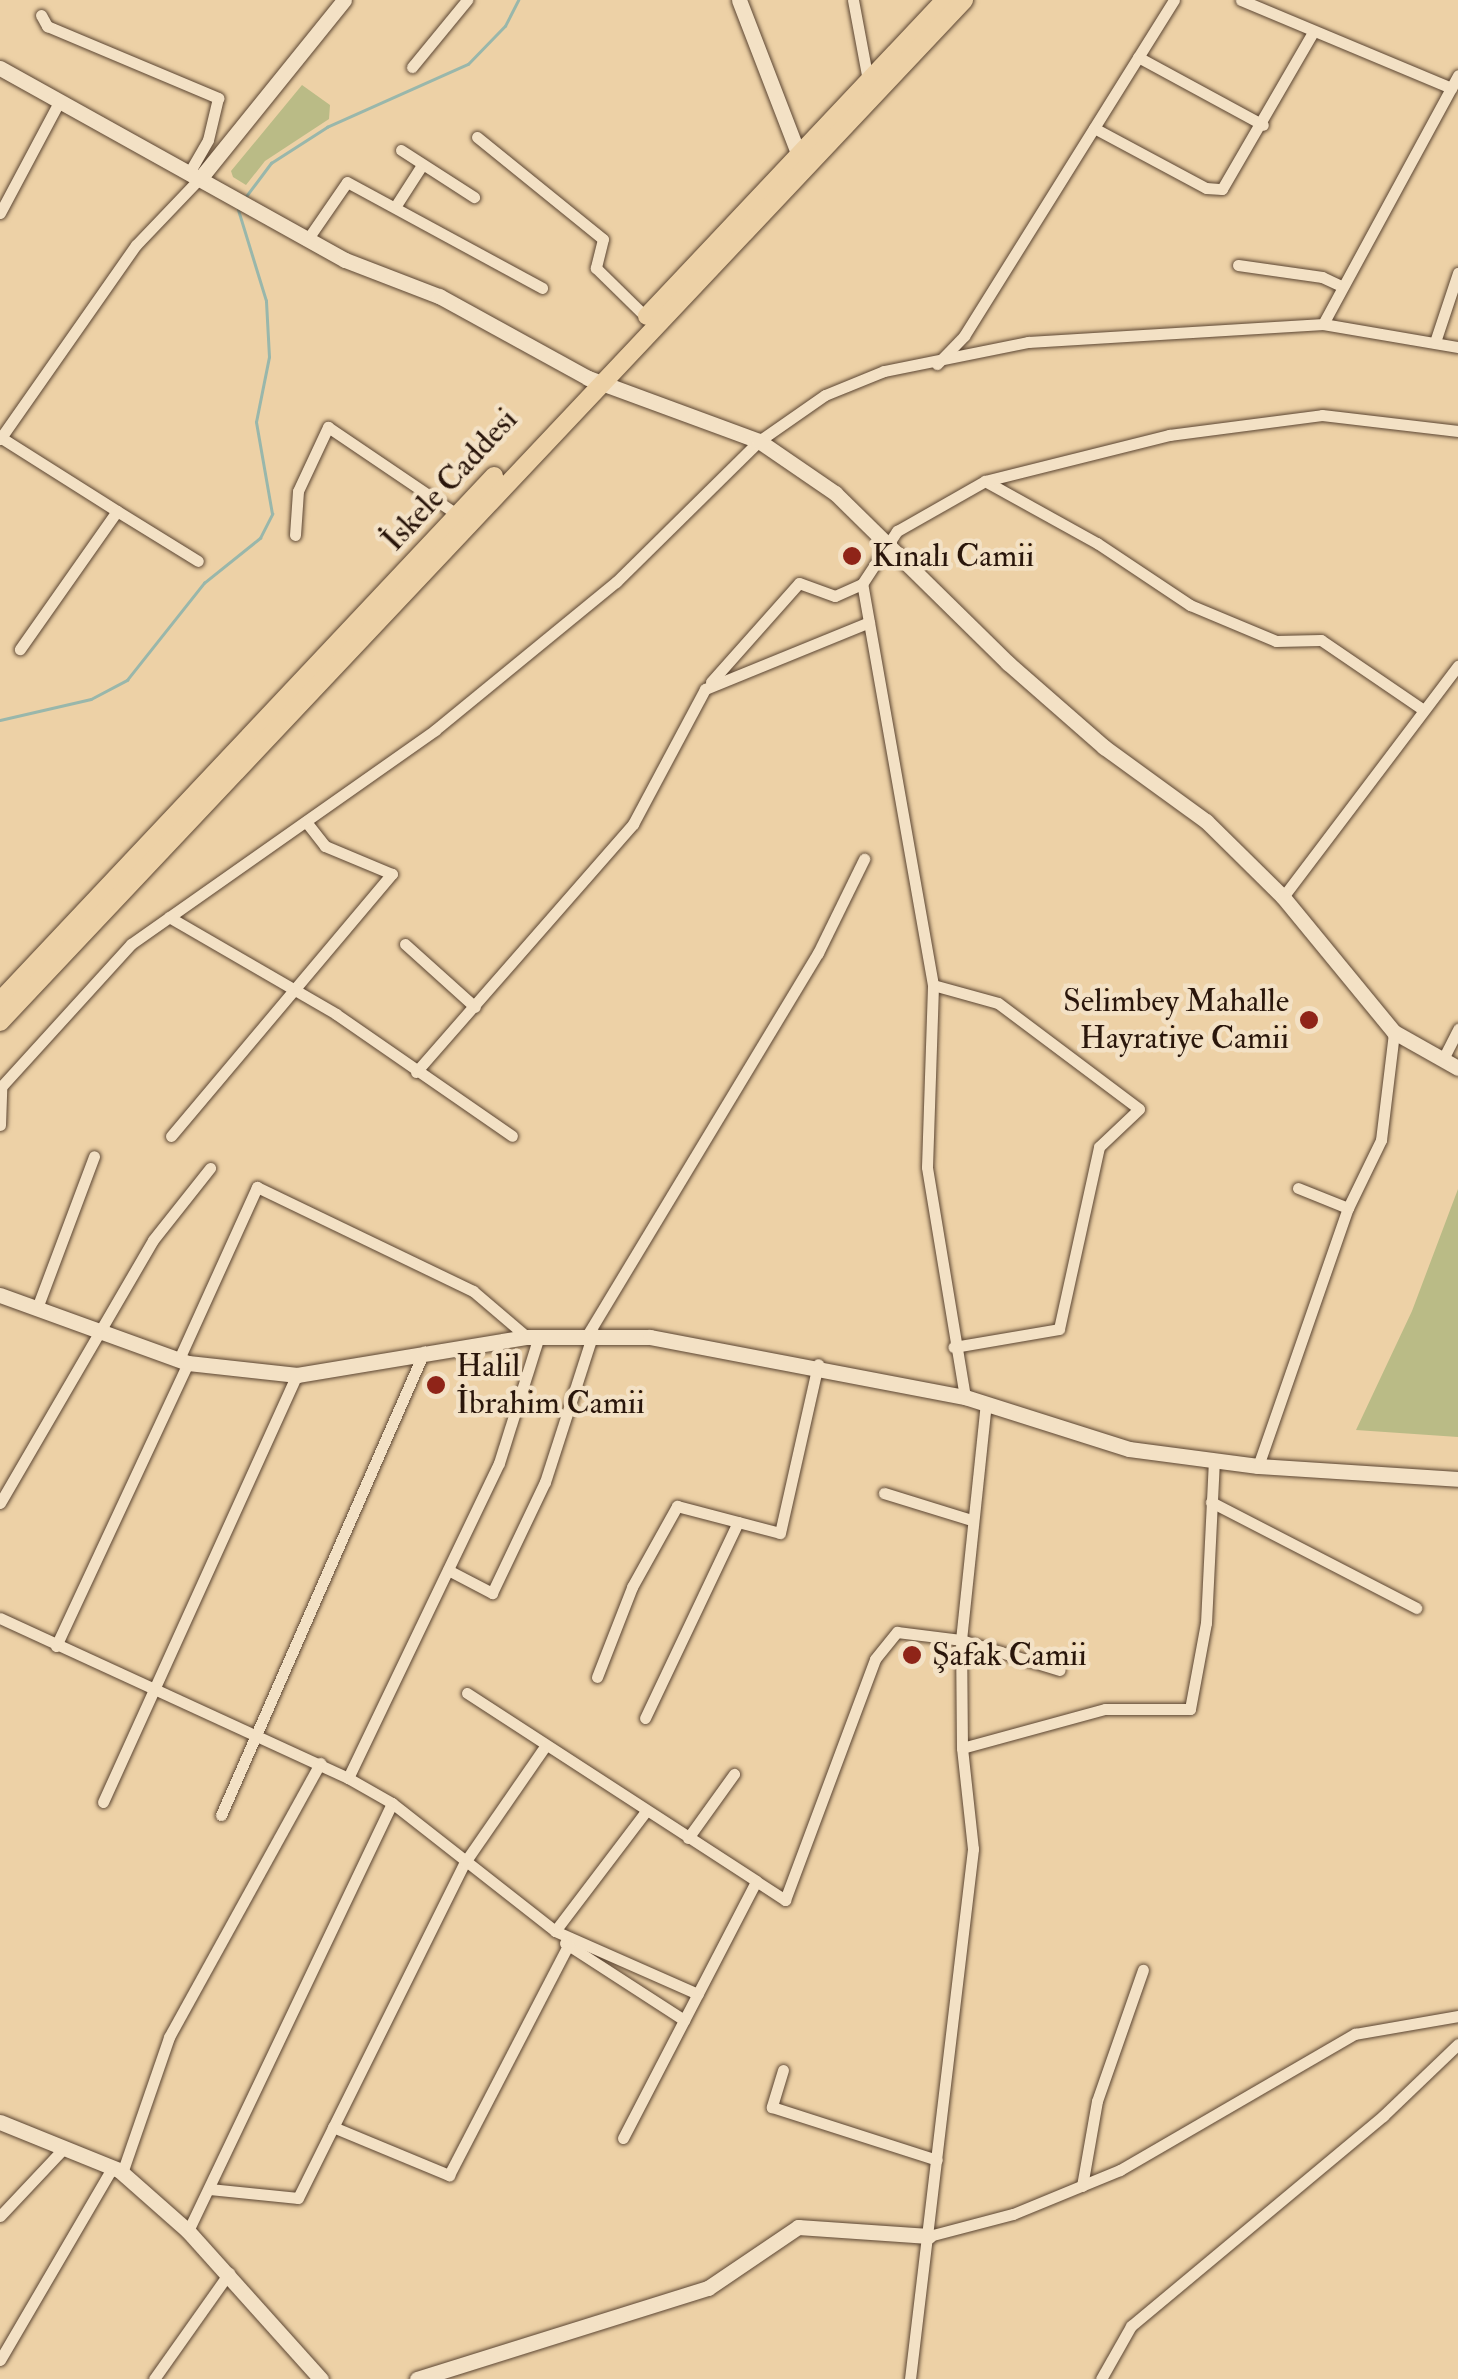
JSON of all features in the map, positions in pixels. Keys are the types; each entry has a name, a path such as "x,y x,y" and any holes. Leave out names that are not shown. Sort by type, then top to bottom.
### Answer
{"main road":[{"name":"İskele Caddesi","path":"0,1001 594,381 646,317 945,0"},
{"path":"594,381 964,0"},
{"path":"0,1022 463,518"}],"street":[{"path":"198,560 0,438 136,245 344,0"},
{"path":"412,67 466,0"},
{"path":"738,0 798,153"},
{"path":"853,0 868,80"},
{"path":"937,364 964,336 1174,0"},
{"path":"1242,0 1451,88"},
{"path":"41,15 47,26 218,98 196,173"},
{"path":"1094,128 1216,191 1232,179 1313,32"},
{"path":"1138,56 1263,125"},
{"path":"0,68 196,173 308,240 439,296 594,381 760,442 834,492 1008,663 1104,747 1206,820 1282,897 1394,1032 1458,1068"},
{"path":"1323,324 1458,75"},
{"path":"0,213 60,100"},
{"path":"477,137 604,239 596,268 646,317"},
{"path":"401,150 474,197"},
{"path":"395,207 422,165"},
{"path":"308,240 341,182 395,207 542,288"},
{"path":"1238,265 1322,277 1341,286"},
{"path":"1435,342 1458,273"},
{"path":"0,1125 0,1087 112,963 168,917 434,730 616,582 760,442 825,395 884,371 937,364 1028,342 1323,324 1458,347"},
{"path":"416,1072 632,824 705,689 799,583 835,596 862,584 885,544 985,481 1169,436 1322,416 1458,431"},
{"path":"295,536 298,492 328,427 463,518"},
{"path":"985,481 1097,543 1190,605 1276,641 1320,640 1422,709"},
{"path":"20,649 117,511"},
{"path":"862,584 933,985 927,1168 965,1396"},
{"path":"705,689 868,622"},
{"path":"1282,897 1422,709 1452,684 1458,666"},
{"path":"170,1136 392,874 325,846 306,822"},
{"path":"448,1570 492,1593 545,1482 591,1334 818,953 864,859"},
{"path":"168,917 294,989 512,1136"},
{"path":"405,944 475,1007"},
{"path":"933,985 998,1003 1139,1109 1099,1147 1059,1330 954,1347"},
{"path":"1444,1059 1458,1028"},
{"path":"1258,1466 1348,1208 1381,1140 1394,1032"},
{"path":"37,1308 94,1156"},
{"path":"0,1503 104,1333 152,1240 210,1168"},
{"path":"56,1646 257,1187 474,1291 533,1337"},
{"path":"1298,1188 1348,1208"},
{"path":"0,1294 183,1361 297,1375 424,1352 533,1337 591,1334 818,1364 965,1396 1130,1449 1258,1466 1458,1479"},
{"path":"348,1778 499,1463 533,1337"},
{"path":"221,1815 424,1352"},
{"path":"598,1677 632,1587 677,1506 780,1534 818,1364"},
{"path":"103,1802 297,1375"},
{"path":"910,2379 930,2236 972,1849 962,1748 960,1640 986,1403"},
{"path":"962,1748 1105,1708 1190,1709 1206,1622 1214,1460"},
{"path":"884,1493 972,1520"},
{"path":"1210,1502 1416,1608"},
{"path":"645,1718 738,1522"},
{"path":"0,1618 348,1778 392,1803 555,1931 698,1994"},
{"path":"467,1693 785,1900 874,1659 897,1632 960,1640 1060,1670"},
{"path":"210,2190 298,2198 465,1862 546,1745"},
{"path":"0,2360 117,2170 178,2019 272,1861 320,1763"},
{"path":"688,1838 734,1774"},
{"path":"188,2230 392,1803"},
{"path":"555,1931 646,1812"},
{"path":"623,2138 756,1881"},
{"path":"511,1908 684,2020"},
{"path":"334,2127 449,2175 568,1945"},
{"path":"1082,2186 1097,2101 1142,1970"},
{"path":"417,2379 708,2288 798,2227 930,2236 983,2224 1082,2186 1355,2034 1458,2016"},
{"path":"1101,2379 1131,2326 1382,2116 1458,2044"},
{"path":"783,2070 772,2107 937,2160"},
{"path":"0,2122 117,2170 188,2230 321,2379"},
{"path":"0,2216 64,2148"},
{"path":"154,2379 229,2273"}],"green space":[{"path":"302,85 330,105 329,119 265,161 246,185 233,177 231,171"},
{"path":"1458,1189 1458,1437 1356,1430 1412,1311"}],"waterway":[{"path":"244,199 271,163 327,127 468,64 505,26 518,0"},
{"path":"0,720 91,699 127,680 204,583 260,538 272,514 256,422 269,357 266,301 238,210"}],"place":[{"name":"Kınalı Camii","path":"852,556"},
{"name":"Selimbey Mahalle Hayratiye Camii","path":"1309,1020"},
{"name":"Halil İbrahim Camii","path":"436,1385"},
{"name":"Şafak Camii","path":"912,1655"}]}
